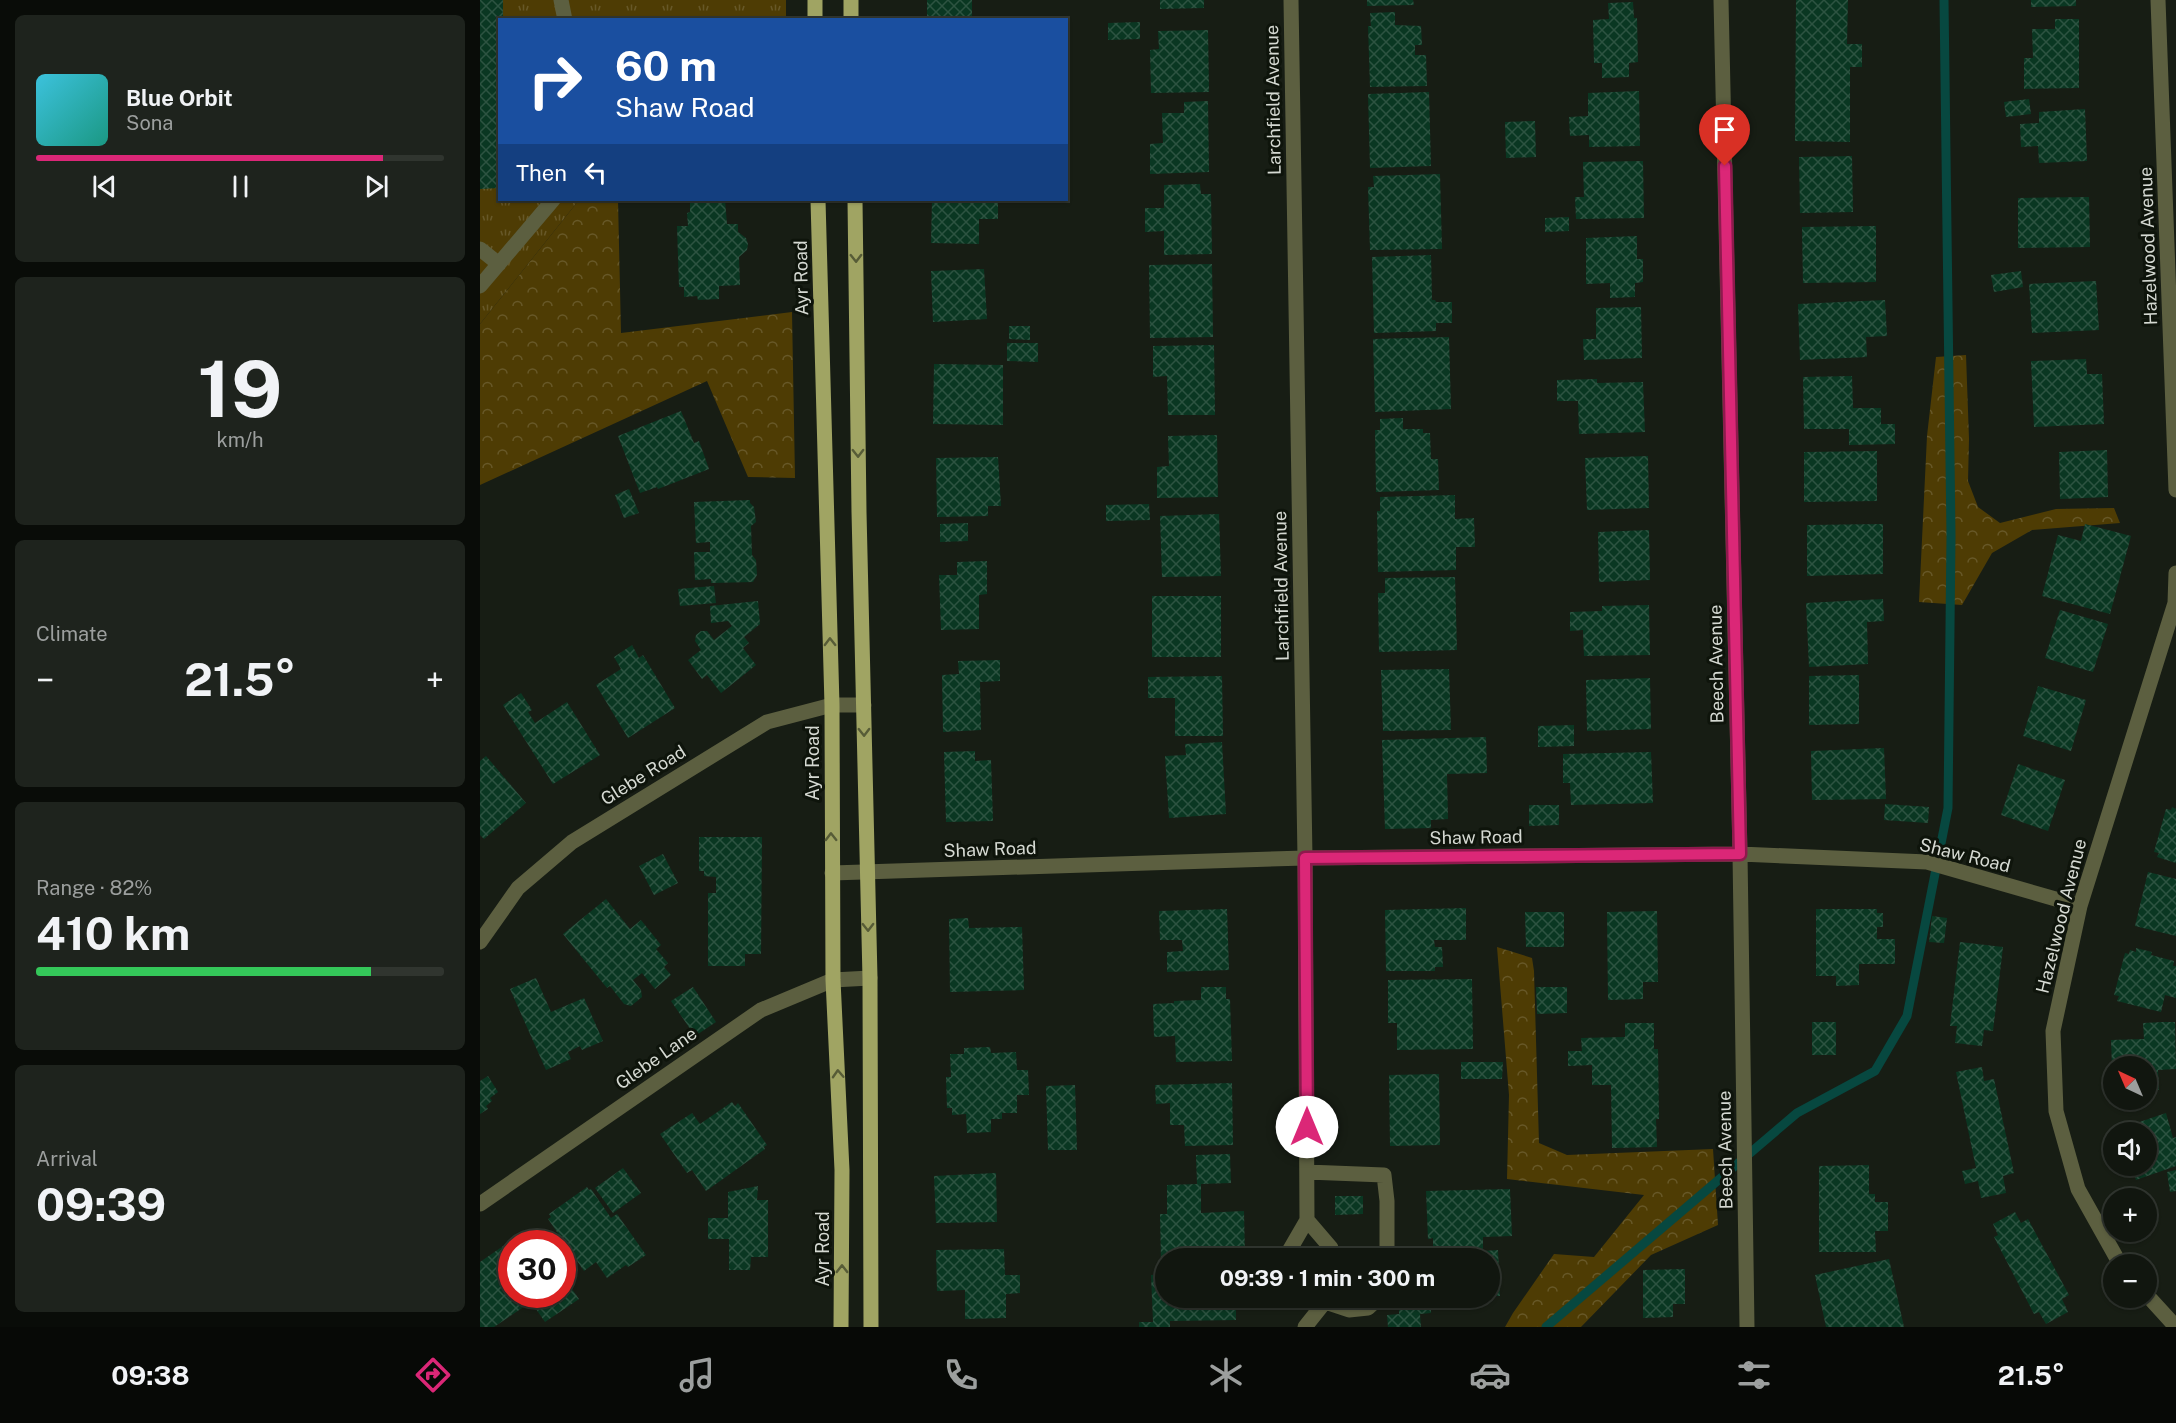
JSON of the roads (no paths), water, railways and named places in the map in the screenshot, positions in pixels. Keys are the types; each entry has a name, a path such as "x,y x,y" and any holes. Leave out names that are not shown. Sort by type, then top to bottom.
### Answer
{"main road":[{"path":"815,0 815,18"},
{"path":"851,0 851,18"},
{"name":"Ayr Road","path":"818,201 832,705 833,980 842,1170 841,1327"},
{"path":"855,201 859,512 870,978 872,1327"}],"street":[{"path":"561,0 565,18"},
{"name":"Larchfield Avenue","path":"1291,0 1305,858 1307,1220"},
{"name":"Beech Avenue","path":"1721,0 1740,854 1747,1327"},
{"name":"Hazelwood Avenue","path":"2158,0 2176,490"},
{"path":"480,286 552,201"},
{"path":"480,249 499,264"},
{"name":"Hazelwood Avenue","path":"2114,1254 2078,1189 2056,1111 2053,1031 2080,906 2175,603 2176,573"},
{"name":"Glebe Road","path":"480,942 518,888 572,842 767,722 832,705 864,705"},
{"name":"Shaw Road","path":"832,873 1305,858 1740,854 1927,862 2080,906"},
{"name":"Glebe Lane","path":"480,1204 761,1010 833,980 870,978"},
{"path":"1307,1172 1384,1175 1387,1201 1387,1248"},
{"path":"1291,1248 1307,1220 1331,1248"},
{"path":"2157,1306 2176,1327"},
{"path":"1305,1327 1320,1308"},
{"path":"1344,1308 1349,1310 1368,1308"}],"waterway":[{"path":"1546,1327 1797,1113 1875,1071 1907,1016 1948,808 1951,536 1944,0"}]}
